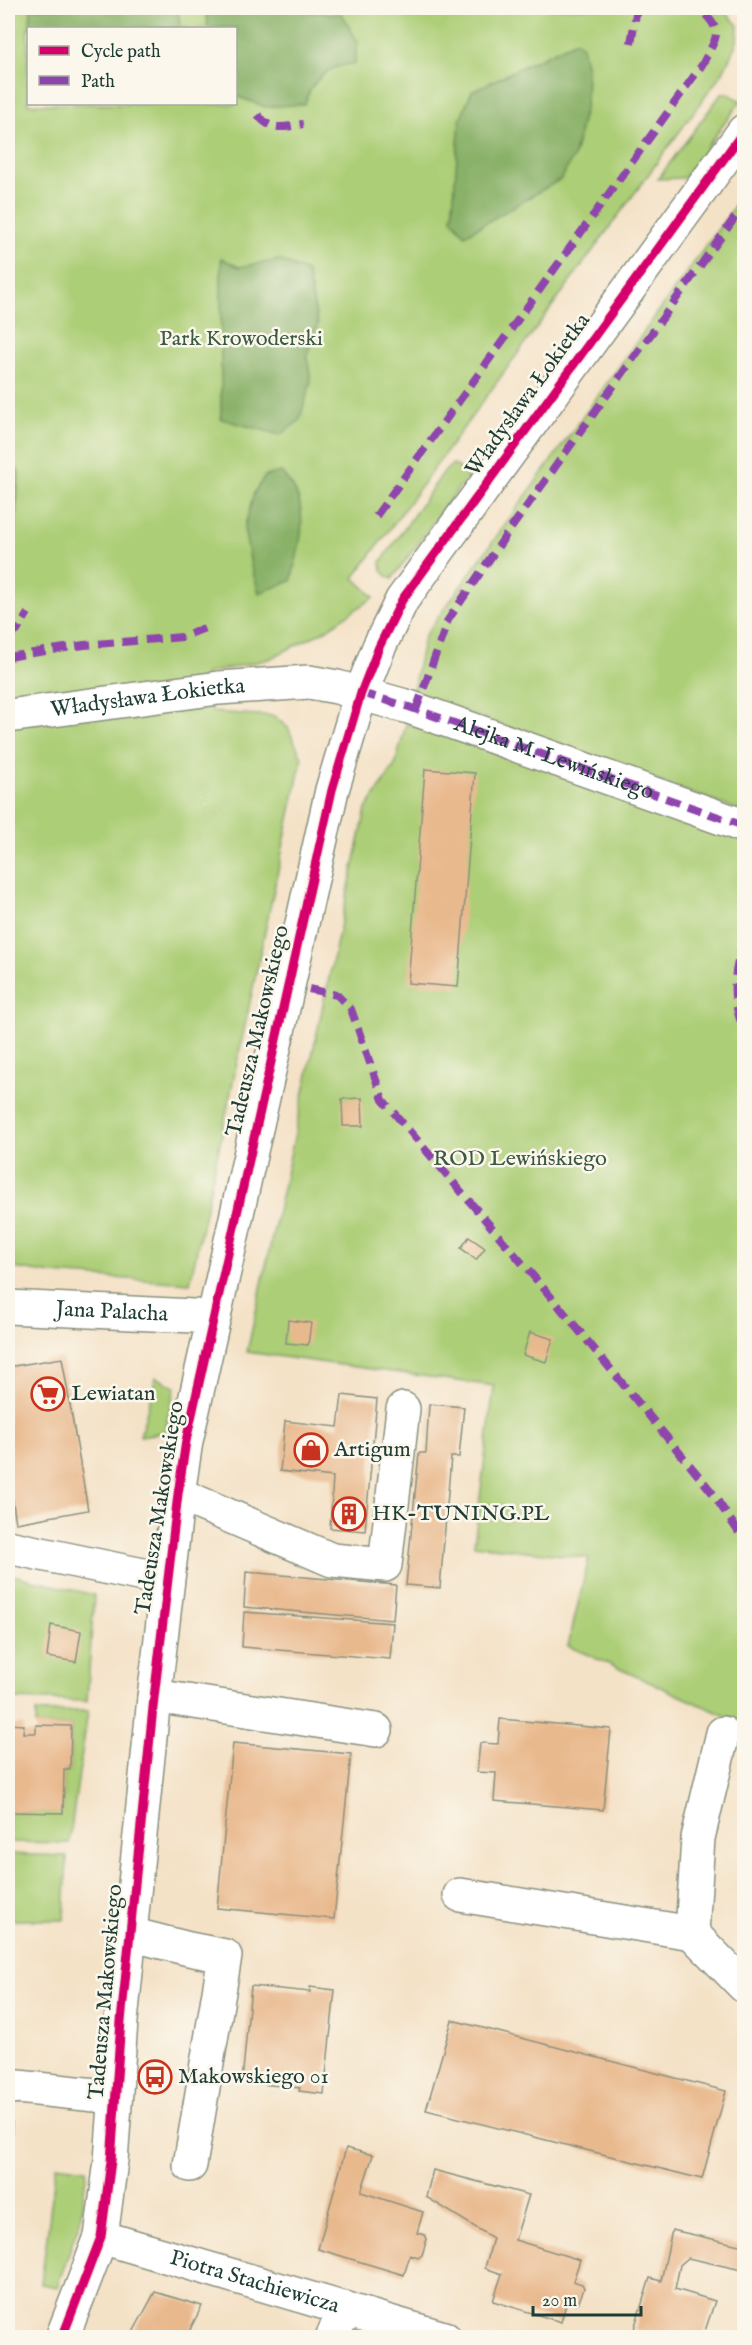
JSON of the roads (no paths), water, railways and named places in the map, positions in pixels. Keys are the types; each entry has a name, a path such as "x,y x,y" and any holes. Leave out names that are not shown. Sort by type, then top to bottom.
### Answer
{"street":[{"name":"Władysława Łokietka","path":"8,716 273,682 309,682 361,693 379,647 402,600 744,131"},
{"name":"Alejka M. Lewińskiego","path":"361,693 409,707 744,826"},
{"name":"Tadeusza Makowskiego","path":"62,2337 101,2237 111,2161 130,1934 154,1698 186,1441 332,790 361,693"},
{"name":"Jana Palacha","path":"8,1307 214,1317"},
{"path":"178,1494 332,1560 385,1565 403,1409"},
{"path":"8,1547 167,1580"},
{"path":"154,1698 174,1698 376,1730"},
{"path":"692,1933 698,1838 723,1733"},
{"path":"460,1895 692,1933 744,1986"},
{"path":"130,1934 225,1956 189,2165"},
{"path":"8,2086 115,2097"},
{"name":"Piotra Stachiewicza","path":"101,2237 339,2323 444,2337"}],"place":[{"name":"Lewiatan","path":"48,1394"},
{"name":"Artigum","path":"311,1450"},
{"name":"HK-TUNING.PL","path":"349,1514"},
{"name":"Makowskiego 01","path":"155,2077"}],"park label":[{"name":"Park Krowoderski","path":"241,339"},
{"name":"ROD Lewińskiego","path":"520,1159"}]}
